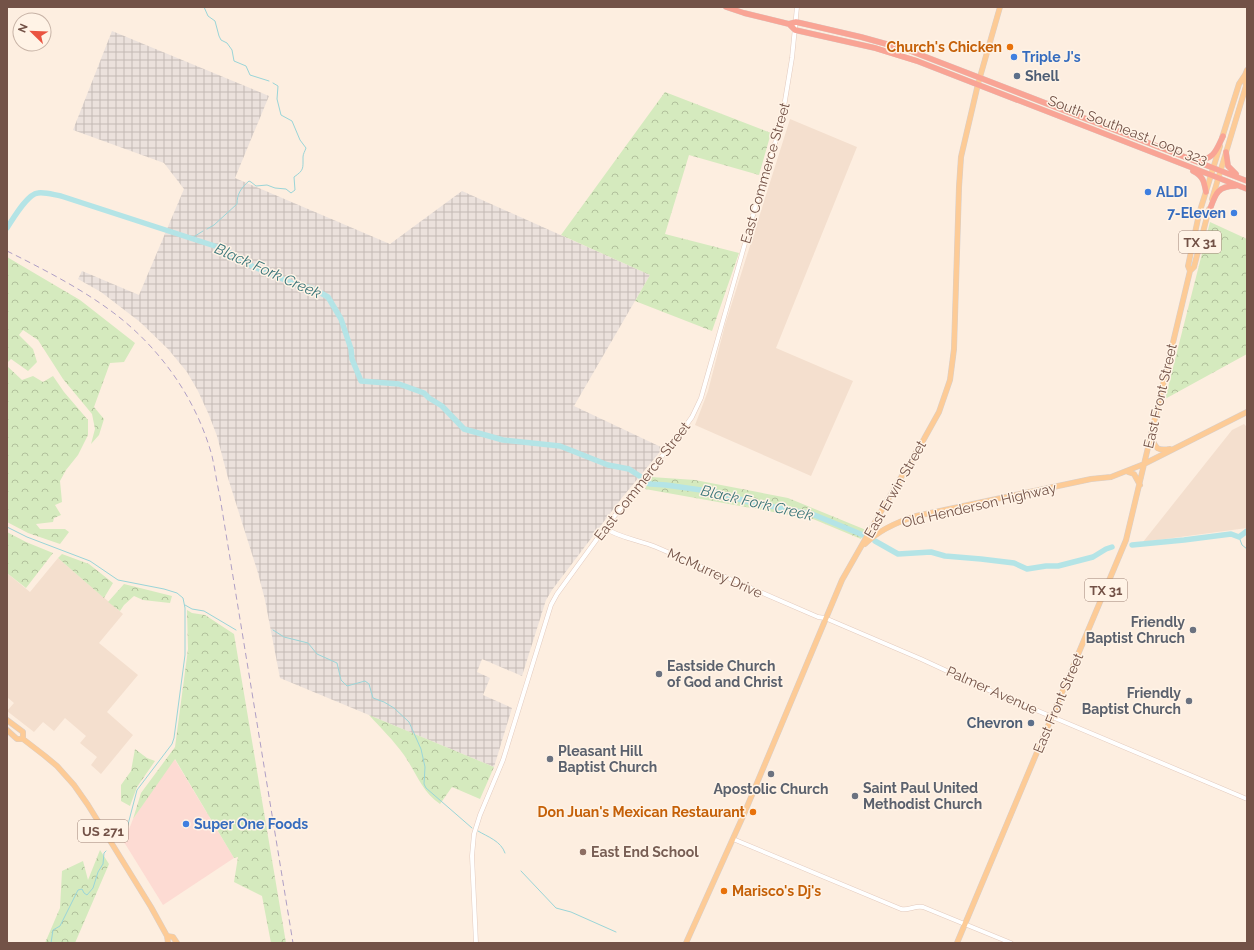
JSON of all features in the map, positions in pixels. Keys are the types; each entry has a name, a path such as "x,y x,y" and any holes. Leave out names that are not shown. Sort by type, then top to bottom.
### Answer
{"highway":[{"path":"726,7 751,15 790,24 796,22"},
{"name":"South Southeast Loop 323","path":"796,22 900,47 1246,180"},
{"path":"790,24 795,30"},
{"name":"South Southeast Loop 323","path":"795,30 896,54 978,84 1247,189"},
{"path":"1194,160 1211,157 1216,151 1223,136"},
{"path":"1226,152 1229,168 1232,172 1246,180"},
{"path":"1181,163 1202,177 1205,183 1206,192"},
{"path":"1208,212 1219,190 1226,186 1239,186"}],"main road":[{"name":"East Erwin Street","path":"686,943 733,839 842,580 934,421 945,396 950,380 954,345 960,168 978,84 1000,7"},
{"name":"East Front Street","path":"1190,271 1188,266 1199,214 1239,84 1246,73"},
{"name":"East Front Street","path":"957,943 1124,545 1140,485 1190,271 1194,267 1220,170 1246,86 1246,73"},
{"name":"Old Henderson Highway","path":"1108,476 1112,477 1125,472 1247,413"},
{"path":"1151,437 1158,449 1170,449"},
{"name":"Old Henderson Highway","path":"859,551 868,541 885,529 902,521 927,514 1108,476 1180,447 1182,444"},
{"path":"1125,472 1134,474 1140,485"},
{"path":"876,522 879,528 885,529"},
{"name":"US 271","path":"7,720 22,732 24,739 57,766 78,790 167,936 168,943"},
{"name":"US 271","path":"7,730 17,739 24,739"},
{"name":"US 271","path":"167,936 173,937 177,943"}],"street":[{"name":"East Commerce Street","path":"476,943 472,852 477,824 503,760 551,605 557,594 605,528 679,436 692,417 701,398 765,174 781,125 797,7"},
{"name":"McMurrey Drive","path":"605,528 613,533 650,545 727,577 818,617 825,618"},
{"name":"Palmer Avenue","path":"825,618 986,689 1247,799"},
{"path":"733,839 901,909 904,910 914,906 921,906 1011,943"}],"shaded area":[{"path":"112,31 269,96 235,178 390,244 462,191 650,275 574,406 663,448 621,499 552,590 546,600 522,676 482,659 477,672 490,678 483,695 512,708 494,767 280,678 265,600 258,573 228,478 217,436 198,391 187,372 168,349 140,322 101,292 78,279 82,271 139,295 184,189 164,163 73,130"},
{"path":"790,119 857,147 776,348 853,381 811,476 695,425 708,391 725,325"},
{"path":"1244,424 1247,427 1247,528 1143,542 1232,430"},
{"path":"58,558 123,614 99,643 138,675 107,712 133,735 101,774 91,765 97,757 80,743 86,736 65,718 54,731 43,722 34,732 7,711 14,703 7,697 7,573 30,592"},
{"path":"174,758 234,858 163,905 124,842 133,819"}],"green space":[{"path":"665,92 771,133 759,175 689,155 665,234 739,253 712,331 635,301 650,275 561,235"},
{"path":"1210,222 1247,239 1247,354 1165,399"},
{"path":"7,257 80,300 135,343 124,362 110,363 94,407 104,419 99,435 91,444 95,429 92,414 63,379 38,340 23,330 19,335 33,349 37,362 28,371 11,359 7,363"},
{"path":"7,366 22,380 33,376 43,382 53,376 64,392 88,420 88,435 78,455 66,470 60,481 62,502 55,505 61,515 54,518 53,522 36,524 40,529 65,529 69,532 60,544 28,533 7,522"},
{"path":"651,477 695,480 788,498 866,530 861,539 813,519 645,489"},
{"path":"7,532 26,542 53,553 26,588 7,573"},
{"path":"62,554 89,564 113,583 104,598 58,558"},
{"path":"124,584 172,596 170,603 143,600 134,596 120,611 108,602"},
{"path":"187,610 192,613 205,615 234,634 286,943 271,943 262,896 234,882 238,857 234,858 175,759 133,819 141,793 175,747 188,649"},
{"path":"369,715 494,767 480,799 452,787 440,804 428,794 400,750"},
{"path":"135,749 147,758 155,761 137,787 130,806 121,801 121,785 131,771"},
{"path":"100,850 109,864 75,943 45,943 60,908 62,871 83,861 88,880"}],"waterway":[{"path":"204,7 208,16 215,21 221,40 227,43 232,50 234,61 246,66 250,75 269,81"},
{"path":"207,229 214,225 237,204 240,191 249,181 256,186 267,185 275,188 286,189 291,193 295,190 294,177 300,173 302,169 303,156 306,148 300,140 292,121 281,115 277,99 278,86 273,83"},
{"name":"Black Fork Creek","path":"7,228 29,198 34,194 44,193 61,196 224,249 252,266 297,285 311,288 328,297 341,319 351,349 352,359 361,381 399,384 424,393 442,406 464,429 503,440 560,446 608,465 629,469 641,477"},
{"path":"192,238 203,231"},
{"name":"Black Fork Creek","path":"647,483 715,492 749,502 812,514 863,535"},
{"path":"7,527 27,537 90,561 118,580 164,589 177,593 183,598 185,608 185,655 174,738 172,744 137,790 125,836 121,840"},
{"name":"Black Fork Creek","path":"1132,545 1231,534 1239,537 1247,531"},
{"path":"1239,537 1242,545 1247,549"},
{"name":"Black Fork Creek","path":"875,541 898,554 931,552 945,556 1014,563 1027,569 1058,566 1093,557 1112,547"},
{"path":"185,605 192,609 204,611 236,630"},
{"path":"273,630 284,637 308,643 317,654 337,663 341,680 347,686 365,681 369,684 373,698 394,708 409,722 421,749 425,767 424,784 426,788 472,828"},
{"path":"478,831 497,842 505,853"},
{"path":"51,943 53,930 60,926 78,890 82,889 87,895 93,888 98,872 103,864 104,853 106,851"},
{"path":"521,871 556,908 571,912 616,932"}],"railway":[{"path":"7,251 50,273 93,298 135,331 164,362 176,379 188,397 206,436 212,456 220,497 293,943"}],"place":[{"name":"Church's Chicken","path":"1010,47"},
{"name":"Triple J's","path":"1014,57"},
{"name":"Shell","path":"1017,76"},
{"name":"ALDI","path":"1148,192"},
{"name":"7-Eleven","path":"1234,213"},
{"name":"Friendly Baptist Chruch","path":"1193,630"},
{"name":"Eastside Church of God and Christ","path":"659,674"},
{"name":"Friendly Baptist Church","path":"1189,701"},
{"name":"Chevron","path":"1031,723"},
{"name":"Pleasant Hill Baptist Church","path":"550,759"},
{"name":"Apostolic Church","path":"771,774"},
{"name":"Saint Paul United Methodist Church","path":"855,796"},
{"name":"Don Juan's Mexican Restaurant","path":"753,812"},
{"name":"Super One Foods","path":"186,824"},
{"name":"East End School","path":"583,852"},
{"name":"Marisco's Dj's","path":"724,891"}]}
